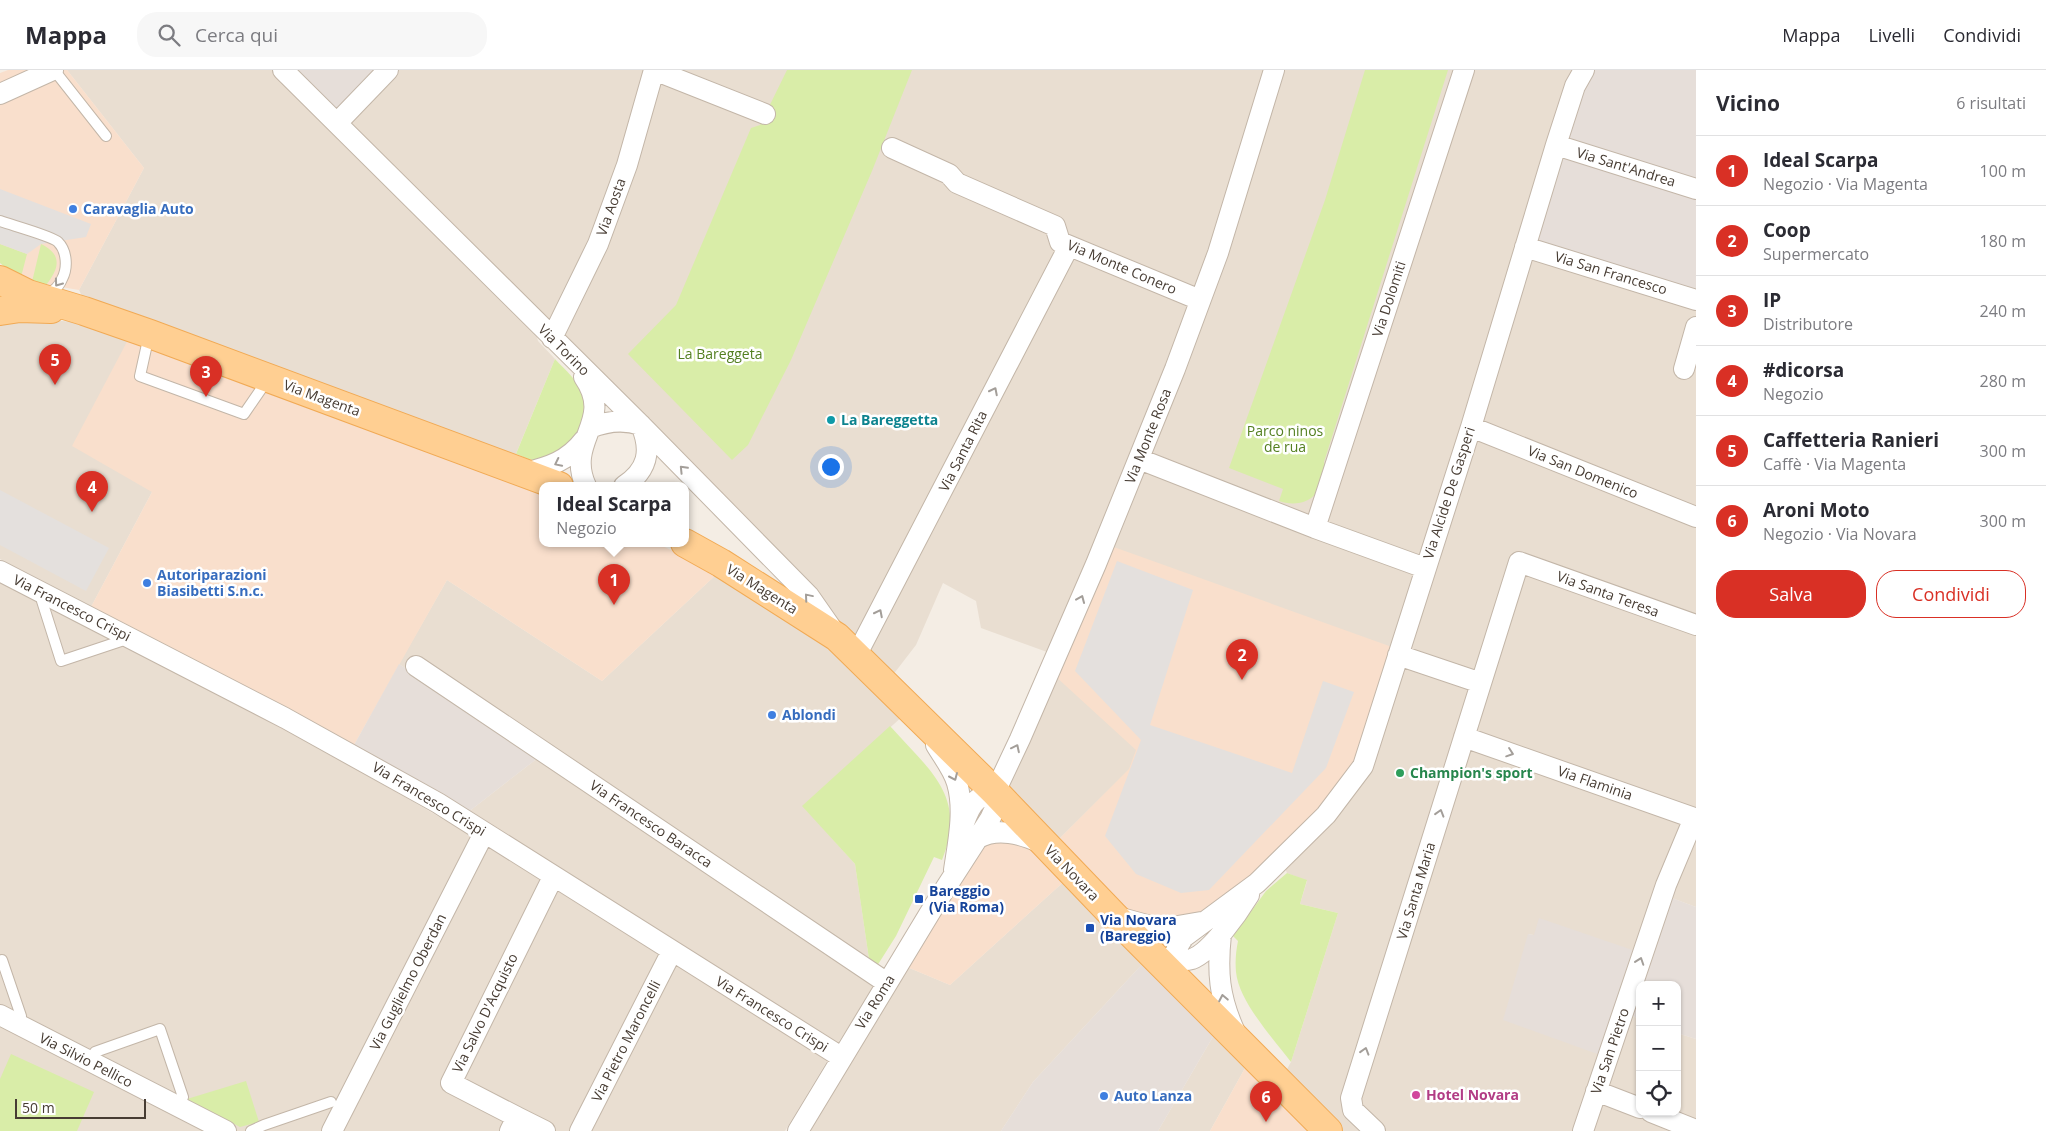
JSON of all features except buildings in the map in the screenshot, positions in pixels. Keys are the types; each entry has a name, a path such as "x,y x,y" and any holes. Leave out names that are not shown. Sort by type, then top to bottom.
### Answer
{"main road":[{"name":"Via Magenta","path":"0,280 28,294 150,334 548,482"},
{"name":"Via Magenta","path":"0,311 20,308 84,311"},
{"name":"Via Magenta","path":"689,545 721,563 837,637"},
{"name":"Via Novara","path":"837,637 995,792 1114,916 1168,965 1240,1043 1328,1131"}],"street":[{"path":"0,94 54,70"},
{"path":"337,123 388,70"},
{"path":"654,70 765,114"},
{"name":"Via Aosta","path":"552,338 598,244 627,165 654,70"},
{"name":"Via Monte Rosa","path":"978,838 995,810 997,799 995,792 1020,739 1139,459 1218,253 1274,70"},
{"name":"Via Dolomiti","path":"1315,528 1464,70"},
{"name":"Via Alcide De Gasperi","path":"1168,965 1175,949 1184,937 1257,883 1326,815 1363,766 1471,427 1556,145 1575,86 1584,70"},
{"name":"Via Torino","path":"293,74 337,123 641,425 808,596 837,637"},
{"name":"Via Sant'Andrea","path":"1556,145 1696,189"},
{"name":"Via Monte Conero","path":"892,148 949,174 957,183 1055,226 1060,242 1200,300"},
{"name":"Via Santa Rita","path":"856,656 1069,246"},
{"name":"Via San Francesco","path":"1525,247 1696,300"},
{"path":"1684,369 1696,328"},
{"path":"524,473 554,465 566,459 575,452 594,420 595,399 592,390 585,378 552,338"},
{"path":"585,482 580,459 587,434 603,423 615,421 641,425 647,440 645,464 629,482"},
{"name":"Via San Domenico","path":"1471,427 1696,517"},
{"path":"1139,459 1315,528 1425,568"},
{"name":"Via Santa Teresa","path":"1519,562 1696,626"},
{"name":"Via Santa Maria","path":"1375,1131 1353,1110 1351,1098 1519,562"},
{"name":"Via Francesco Crispi","path":"0,570 366,762 484,833 841,1057"},
{"path":"1398,655 1481,683"},
{"name":"Via Francesco Baracca","path":"416,666 887,983"},
{"path":"920,720 957,782 960,820 953,874"},
{"name":"Via Flaminia","path":"1464,737 1695,817"},
{"path":"958,842 967,816 976,800 981,795 995,792"},
{"name":"Via San Pietro","path":"1583,1131 1666,885 1695,817"},
{"path":"978,838 985,835 1009,832 1046,845"},
{"name":"Via Guglielmo Oberdan","path":"332,1131 484,833"},
{"name":"Via Roma","path":"798,1131 953,874 978,838"},
{"name":"Via Salvo D'Acquisto","path":"514,1124 451,1083 553,876"},
{"name":"Via Alcide De Gasperi","path":"1168,965 1191,960 1202,952 1221,934 1257,883"},
{"name":"Via Alcide De Gasperi","path":"1114,916 1154,927 1172,928 1205,921"},
{"path":"1221,934 1219,981 1225,1010 1240,1043"},
{"name":"Via Pietro Maroncelli","path":"580,1131 672,951"},
{"name":"Via Silvio Pellico","path":"8,1020 226,1131"},
{"path":"1596,1090 1636,1106"},
{"path":"1661,1116 1696,1130"},
{"path":"514,1124 545,1131"}],"lane":[{"path":"54,70 106,136"},
{"path":"0,221 57,241 64,251 66,262 64,275 59,285 51,293 28,294"},
{"path":"150,334 140,376 244,414 269,378"},
{"path":"46,594 42,601 61,661 121,642 124,635"},
{"path":"2,960 21,1016 8,1020"},
{"path":"90,1061 95,1052 160,1029 182,1097 178,1106"},
{"path":"251,1131 331,1102"}],"shaded area":[{"path":"8,70 67,70 144,168 79,290 32,282 0,263 0,73"},
{"path":"67,70 273,70 535,329 538,341 555,359 513,461 86,304 79,290 144,168"},
{"path":"283,70 385,70 337,123"},
{"path":"388,70 654,70 552,338 337,123"},
{"path":"661,70 1576,70 1696,309 1696,907 1669,897 1650,956 1528,934 1630,1015 1636,1017 1636,1116 1681,1116 1681,1034 1696,1039 1696,1131 1334,1131 1282,1078 1291,1062 1338,913 1300,904 1307,881 1287,873 1279,854 1054,674 1137,750 1130,769 1052,846 992,781 1047,652 981,628 976,601 943,583 916,645 889,680 558,336"},
{"path":"1576,70 1696,70 1696,309 1517,251"},
{"path":"0,189 91,224 86,237 41,244 27,254 0,244"},
{"path":"25,317 81,323 130,336 152,492 91,607 0,559 0,324"},
{"path":"130,336 539,489 539,547 665,547 719,572 602,681 447,580 354,745 91,607 152,492 72,446"},
{"path":"0,490 109,548 86,591 0,545"},
{"path":"1111,546 1392,647 1357,763 1322,809 1253,879 1205,917 1172,923 1115,913 1052,846 1129,769 1136,750 1054,675"},
{"path":"1117,561 1193,590 1150,725 1292,773 1323,681 1354,692 1326,768 1209,890 1181,893 1136,874 1105,836 1141,740 1075,671"},
{"path":"719,572 827,642 904,715 803,806 855,864 869,959 884,972 838,1043 785,1131 0,1131 0,579 268,718 455,826 467,813 539,757 399,664 447,580 602,681"},
{"path":"399,664 539,757 467,813 354,745"},
{"path":"984,842 1024,842 1069,877 950,985 907,967"},
{"path":"1069,877 1147,959 1033,1082 1001,1131 808,1131 907,967 950,985"},
{"path":"1669,897 1696,907 1696,1039 1681,1034 1681,981 1636,981 1636,1017 1630,1015 1614,1060 1503,1020 1528,934 1534,935 1539,918 1650,956"},
{"path":"1147,959 1218,1028 1158,1131 1001,1131 1033,1082"},
{"path":"1218,1028 1250,1059 1210,1131 1158,1131"},
{"path":"1250,1059 1322,1131 1210,1131"}],"green space":[{"name":"La Bareggeta","path":"787,70 912,70 872,171 791,360 748,445 732,460 628,354 676,305 751,128 760,125"},
{"name":"Parco ninos de rua","path":"1365,70 1448,70 1324,462 1326,467 1318,490 1315,495 1301,503 1284,503 1279,501 1283,489 1229,468 1325,200"},
{"path":"0,244 27,254 21,277 13,274 0,263"},
{"path":"41,244 53,252 57,262 54,273 46,285 32,282"},
{"path":"555,359 571,376 581,391 585,407 583,419 580,429 566,448 557,454 534,460 516,454"},
{"path":"890,726 918,756 940,786 947,801 950,818 949,838 942,860 934,857 896,936 877,966 869,959 855,864 802,806"},
{"path":"1287,873 1307,880 1300,904 1338,913 1291,1062 1258,1019 1243,995 1236,972 1238,941 1233,936 1266,891"},
{"path":"11,1054 94,1092 77,1131 0,1131 0,1079"},
{"path":"246,1081 259,1122 240,1127 187,1099"}],"place":[{"name":"Caravaglia Auto","path":"73,209"},
{"name":"Caffetteria Ranieri","path":"55,385"},
{"name":"IP","path":"206,397"},
{"name":"La Bareggetta","path":"831,420"},
{"name":"#dicorsa","path":"92,512"},
{"name":"Autoriparazioni Biasibetti S.n.c.","path":"147,583"},
{"name":"Ideal Scarpa","path":"614,605"},
{"name":"Coop","path":"1242,680"},
{"name":"Ablondi","path":"772,715"},
{"name":"Champion's sport","path":"1400,773"},
{"name":"Bareggio (Via Roma)","path":"919,899"},
{"name":"Via Novara (Bareggio)","path":"1090,928"},
{"name":"Hotel Novara","path":"1416,1095"},
{"name":"Auto Lanza","path":"1104,1096"},
{"name":"Aroni Moto","path":"1266,1122"}]}
